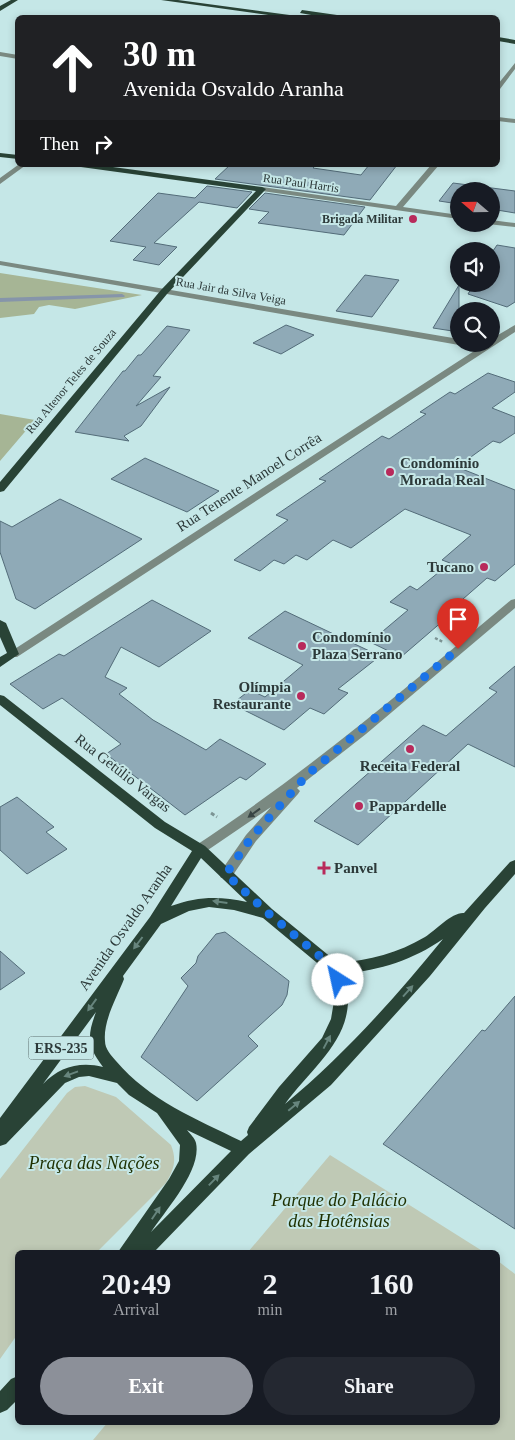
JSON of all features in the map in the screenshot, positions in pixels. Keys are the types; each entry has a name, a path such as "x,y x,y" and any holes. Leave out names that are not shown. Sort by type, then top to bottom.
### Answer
{"main road":[{"path":"0,9 15,0"},
{"path":"164,0 316,15"},
{"path":"202,0 294,15"},
{"path":"500,35 515,37"},
{"path":"500,40 515,42"},
{"path":"0,155 15,157"},
{"name":"Rua Paul Harris","path":"96,167 262,189"},
{"name":"Rua Altenor Teles de Souza","path":"0,489 164,292 262,189"},
{"path":"0,623 12,654"},
{"name":"Rua Tenente Manoel Corrêa","path":"0,663 12,654"},
{"name":"Rua Getúlio Vargas","path":"0,699 160,825 200,849 226,874"},
{"name":"Avenida Osvaldo Aranha","path":"0,1130 155,921 200,849"},
{"path":"145,1250 243,1149 325,1080 425,972 480,904 515,865"},
{"path":"226,874 268,913 335,969 342,991 341,1008 334,1029 322,1052 285,1092 243,1149"},
{"path":"155,921 177,909 213,900 237,904 268,913"},
{"path":"335,969 386,962 434,940 480,904"},
{"path":"121,966 98,1031 96,1042 100,1052 119,1077 160,1108 243,1149"},
{"path":"0,1139 59,1078 78,1071 89,1070 119,1077"},
{"path":"128,1250 175,1184 187,1162 188,1143 178,1128 160,1108"},
{"path":"0,1404 15,1389"}],"street":[{"path":"0,54 15,56"},
{"path":"500,85 515,65"},
{"path":"500,119 515,121"},
{"path":"0,182 19,167"},
{"path":"397,209 433,167"},
{"name":"Rua Paul Harris","path":"262,189 450,216"},
{"path":"500,223 515,225"},
{"name":"Rua Jair da Silva Veiga","path":"0,263 450,340"},
{"name":"Rua Tenente Manoel Corrêa","path":"500,339 515,328"},
{"name":"Rua Tenente Manoel Corrêa","path":"12,654 480,352"},
{"name":"Avenida Osvaldo Aranha","path":"200,849 308,774 515,602"},
{"name":"Avenida Osvaldo Aranha","path":"226,874 251,838 308,774"}],"green space":[{"path":"0,273 142,295 75,309 49,305 39,307 34,314 0,318"},
{"path":"0,414 35,420 0,461"},
{"name":"Praça das Nações","path":"85,1086 116,1097 171,1145 174,1155 173,1169 166,1183 99,1250 15,1250 15,1338 0,1359 0,1179 67,1093 75,1087"},
{"name":"Parque do Palácio das Hotênsias","path":"330,1155 481,1250 250,1250"},
{"path":"500,1263 515,1274 515,1440 93,1440 106,1425 500,1425"}],"building":[{"path":"228,167 314,167 361,175 367,167 395,167 370,200 215,179"},
{"path":"207,186 252,192 237,208 199,202 154,243 177,247 159,265 133,260 146,247 110,241 158,193 195,198"},
{"path":"450,187 450,203 439,201"},
{"path":"500,189 515,191 515,213 500,210"},
{"path":"265,193 365,207 344,235 258,223 269,212 249,209"},
{"path":"500,246 515,248 515,302 507,307 500,305 500,302 492,302 468,294 469,292 500,292"},
{"path":"365,275 399,280 372,317 336,311"},
{"path":"455,292 459,292 459,302 450,302 450,331 433,328"},
{"path":"286,325 314,335 281,354 253,343"},
{"path":"167,326 190,330 153,376 161,377 136,406 170,387 141,426 124,436 129,441 75,432 123,371 138,355 141,355"},
{"path":"488,373 515,382 515,392 492,408 515,417 515,433 500,443 493,441 457,467 515,490 515,564 495,581 487,578 447,613 451,614 401,657 370,642 408,610 390,602 410,586 417,590 450,563 442,560 471,535 405,509 351,548 333,540 307,560 296,555 284,564 274,560 260,571 234,560 288,520 276,515 326,481 319,479 382,436 389,439 426,414 420,412 450,392 455,394"},
{"path":"145,458 219,491 187,512 111,479"},
{"path":"60,499 142,539 35,609 16,599 0,552 0,521 12,527"},
{"path":"152,600 211,631 159,667 121,647 105,677 127,688 119,694 153,720 206,750 220,739 266,764 246,780 240,777 185,815 106,754 121,744 62,698 43,709 10,684 59,654 64,656"},
{"path":"285,611 380,656 338,689 348,693 324,714 310,708 284,730 232,704 250,690 265,697 303,665 248,638"},
{"path":"515,666 515,767 468,744 358,845 314,821 423,725 446,736 497,692 489,688"},
{"path":"17,797 54,827 46,832 67,849 27,874 0,850 0,807"},
{"path":"225,932 289,981 287,995 282,1005 248,1036 258,1046 197,1101 141,1057 188,986 181,978 196,963 198,956 216,934"},
{"path":"0,951 25,973 0,990"},
{"path":"515,996 515,1229 383,1144 482,1030 485,1031"}],"waterway":[{"path":"0,300 122,296"}],"place":[{"name":"Brigada Militar","path":"413,219"},
{"name":"Condomínio Morada Real","path":"390,472"},
{"name":"Tucano","path":"484,567"},
{"name":"Condomínio Plaza Serrano","path":"302,646"},
{"name":"Olímpia Restaurante","path":"301,696"},
{"name":"Receita Federal","path":"410,749"},
{"name":"Pappardelle","path":"359,806"},
{"name":"Panvel","path":"324,868"}],"route":[{"path":"338,980 335,969 268,913 226,874 251,838 308,774 458,649"}]}
